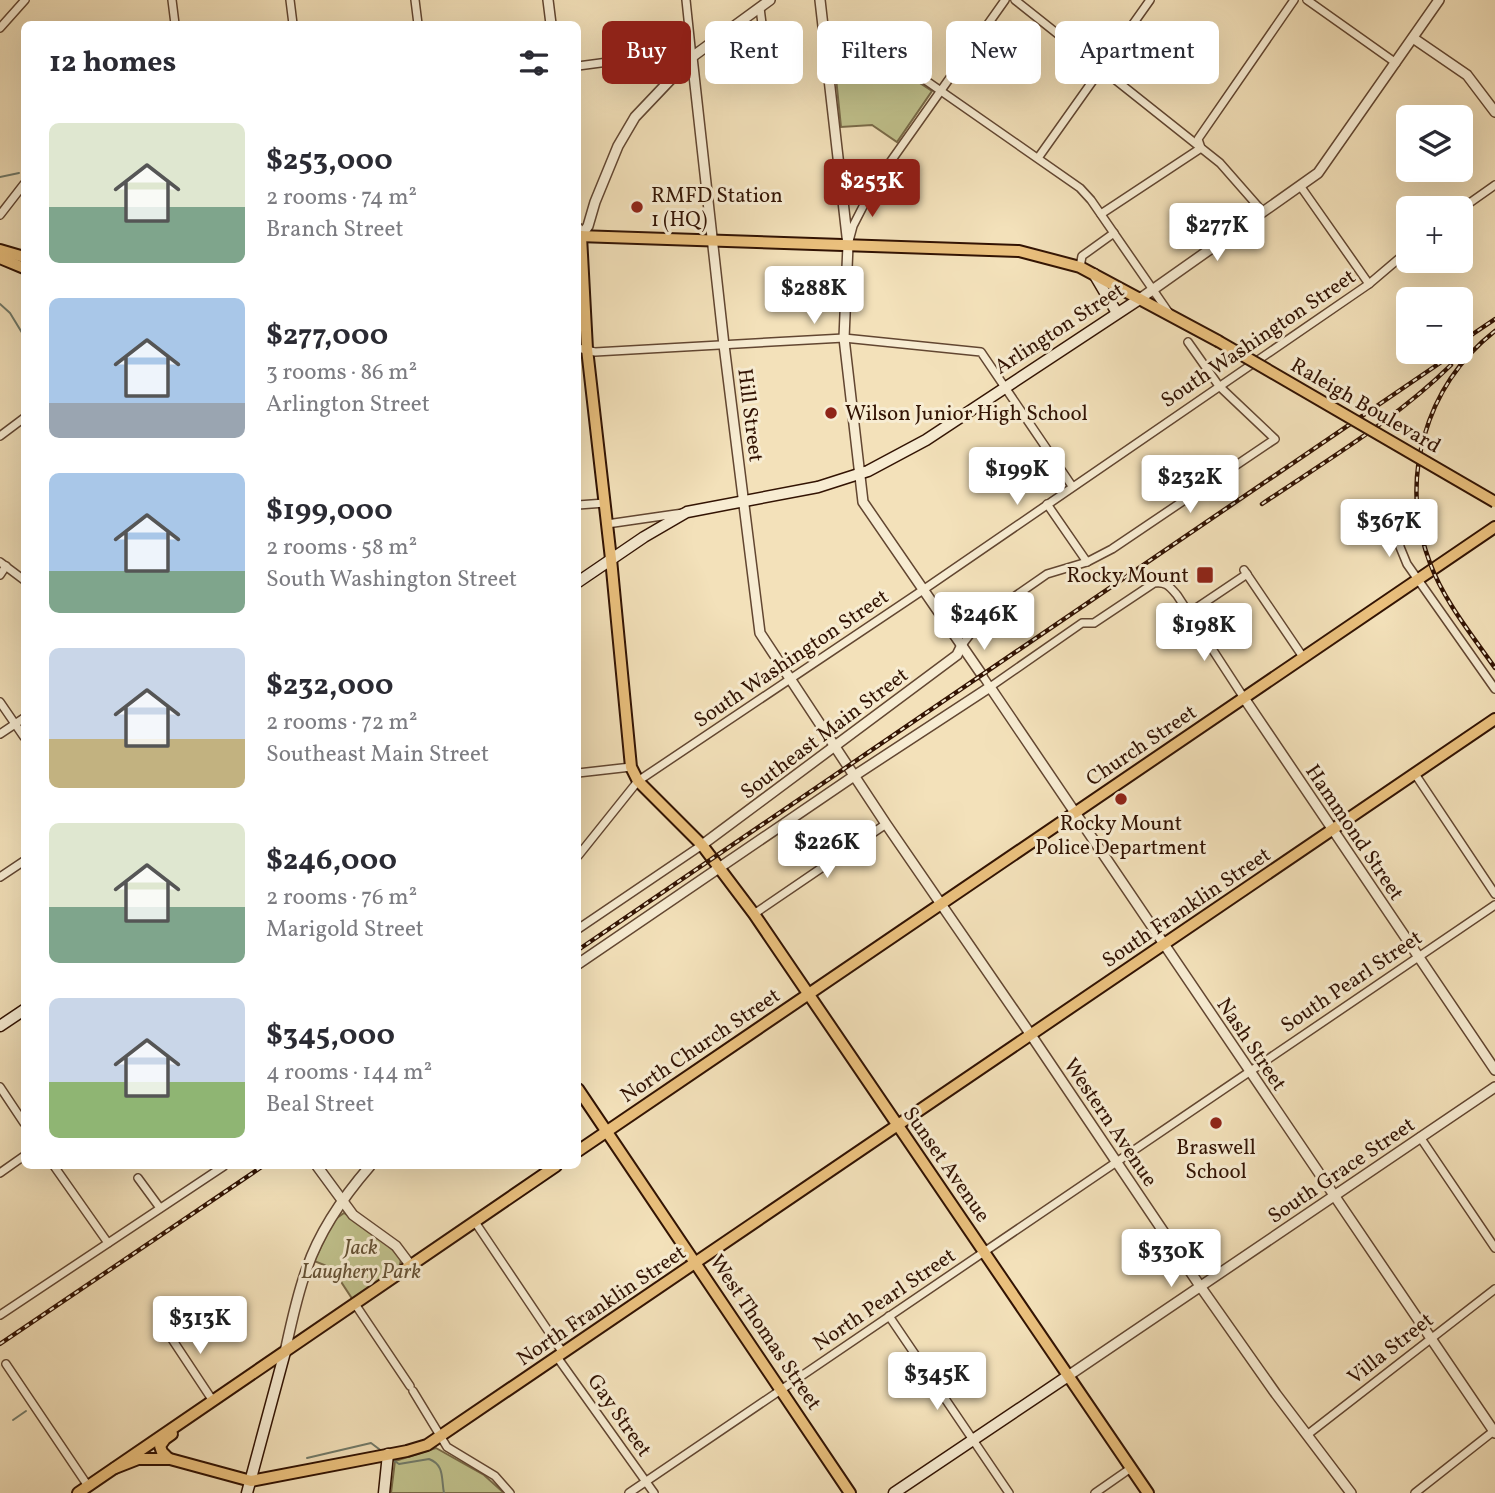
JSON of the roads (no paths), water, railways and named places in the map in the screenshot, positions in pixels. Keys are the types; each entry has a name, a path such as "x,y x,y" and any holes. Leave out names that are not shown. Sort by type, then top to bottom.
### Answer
{"main road":[{"name":"Raleigh Boulevard","path":"581,233 1019,251 1080,267 1218,341 1495,502"},
{"path":"0,250 21,256"},
{"path":"0,258 19,266"},
{"path":"1094,274 1117,313"},
{"name":"Arlington Street","path":"581,580 687,512 818,488 860,475 926,440 1141,298"},
{"name":"Sunset Avenue","path":"581,310 582,349 605,503 631,766 638,781 702,845 754,914 1148,1493"},
{"name":"Church Street","path":"809,995 1495,527"},
{"name":"South Franklin Street","path":"897,1126 1495,719"},
{"name":"North Church Street","path":"581,1149 809,995"},
{"path":"0,1026 21,1012"},
{"name":"West Thomas Street","path":"581,1094 850,1493"},
{"name":"North Franklin Street","path":"251,1481 417,1448 441,1437 897,1126"},
{"path":"78,1493 552,1169"},
{"path":"247,1493 285,1352"},
{"path":"894,1493 1068,1376"},
{"path":"169,1459 162,1452 162,1442 192,1420 208,1404"},
{"path":"386,1492 387,1454"},
{"path":"115,1468 138,1459 169,1459 251,1481"}],"street":[{"path":"0,28 25,0"},
{"path":"172,0 175,21"},
{"path":"290,0 293,21"},
{"path":"415,0 418,21"},
{"path":"548,0 551,21"},
{"name":"Hill Street","path":"686,0 724,345 760,633 848,766"},
{"path":"581,232 589,226 595,202 618,146 635,117 692,57 770,0"},
{"path":"820,0 823,21"},
{"path":"848,245 853,226 874,185 1005,0"},
{"path":"1015,0 1055,32"},
{"path":"1135,21 1150,0"},
{"path":"1201,148 1198,139 1294,0"},
{"path":"1307,0 1395,63"},
{"name":"Arlington Street","path":"1141,298 1318,173 1439,0"},
{"path":"760,8 762,21"},
{"path":"1413,38 1467,75 1495,112"},
{"path":"581,66 683,52 692,57"},
{"path":"830,84 848,245 844,338 863,502 982,675"},
{"path":"930,84 1080,188 1101,214 1169,314"},
{"path":"1038,158 1090,84"},
{"path":"1120,84 1201,148 1231,175 1263,212"},
{"path":"1101,214 1201,148"},
{"path":"840,175 856,190 874,185"},
{"path":"1473,200 1495,184"},
{"path":"1301,187 1369,284"},
{"path":"0,215 21,188"},
{"path":"1080,267 1082,256 1114,233"},
{"name":"South Washington Street","path":"581,852 638,781 923,590 1369,284 1396,261"},
{"path":"582,349 595,352 844,338 981,352 1072,486"},
{"path":"1188,342 1219,386"},
{"name":"Southeast Main Street","path":"702,845 957,655 981,620 1046,574 1087,562 1112,549 1275,439 1219,386"},
{"path":"0,436 21,420"},
{"path":"581,505 605,503"},
{"path":"1047,504 1087,562"},
{"path":"607,524 687,512"},
{"path":"1398,525 1403,557 1495,689"},
{"path":"0,575 3,564 21,578"},
{"path":"1189,613 1245,572 1303,657"},
{"name":"Hammond Street","path":"990,687 1082,623 1094,623 1154,583 1168,585 1495,1070"},
{"name":"Nash Street","path":"982,675 1494,1431"},
{"path":"581,962 716,863 990,687"},
{"path":"0,702 21,733"},
{"path":"0,734 21,720"},
{"path":"581,773 631,766"},
{"name":"Western Avenue","path":"848,766 1200,1286 1351,1493"},
{"path":"1415,774 1495,894"},
{"path":"754,914 886,824"},
{"path":"581,927 702,845"},
{"path":"0,877 21,862"},
{"name":"South Pearl Street","path":"984,1251 1495,905"},
{"path":"0,1087 21,1118"},
{"name":"South Grace Street","path":"1068,1376 1495,1087"},
{"path":"1420,1137 1495,1248"},
{"path":"0,1173 21,1158"},
{"path":"56,1169 108,1243"},
{"path":"0,1315 219,1169"},
{"path":"319,1169 359,1221 396,1246 411,1266"},
{"path":"285,1352 307,1267 342,1200 368,1169"},
{"path":"138,1178 160,1208"},
{"name":"Gay Street","path":"475,1222 560,1355 654,1493"},
{"name":"North Pearl Street","path":"629,1493 984,1251"},
{"name":"Villa Street","path":"1307,1435 1495,1289"},
{"path":"355,1304 447,1447 495,1476 510,1493"},
{"path":"888,1316 1009,1493"},
{"path":"164,1327 208,1404"},
{"path":"6,1364 88,1486"},
{"path":"1415,1493 1494,1431"},
{"path":"1095,1493 1131,1468"}],"waterway":[{"path":"0,177 19,173"},
{"path":"0,304 10,313 21,331"},
{"path":"13,1420 26,1411"},
{"path":"307,1458 371,1443 383,1452"},
{"path":"393,1460 399,1464 429,1459 434,1462 441,1473 444,1493"}],"railway":[{"path":"1473,334 1495,319"},
{"path":"1495,331 1471,353 1435,406 1424,436 1418,467 1417,499 1421,531 1436,577 1459,617 1495,668"},
{"path":"581,948 1438,364"},
{"path":"1262,504 1384,422 1451,365"},
{"path":"0,1344 259,1169"}],"place":[{"name":"RMFD Station 1 (HQ)","path":"637,207"},
{"name":"Wilson Junior High School","path":"831,413"},
{"name":"Rocky Mount","path":"1205,575"},
{"name":"Rocky Mount Police Department","path":"1121,799"},
{"name":"Braswell School","path":"1216,1123"}],"park label":[{"name":"Jack Laughery Park","path":"361,1259"}]}
